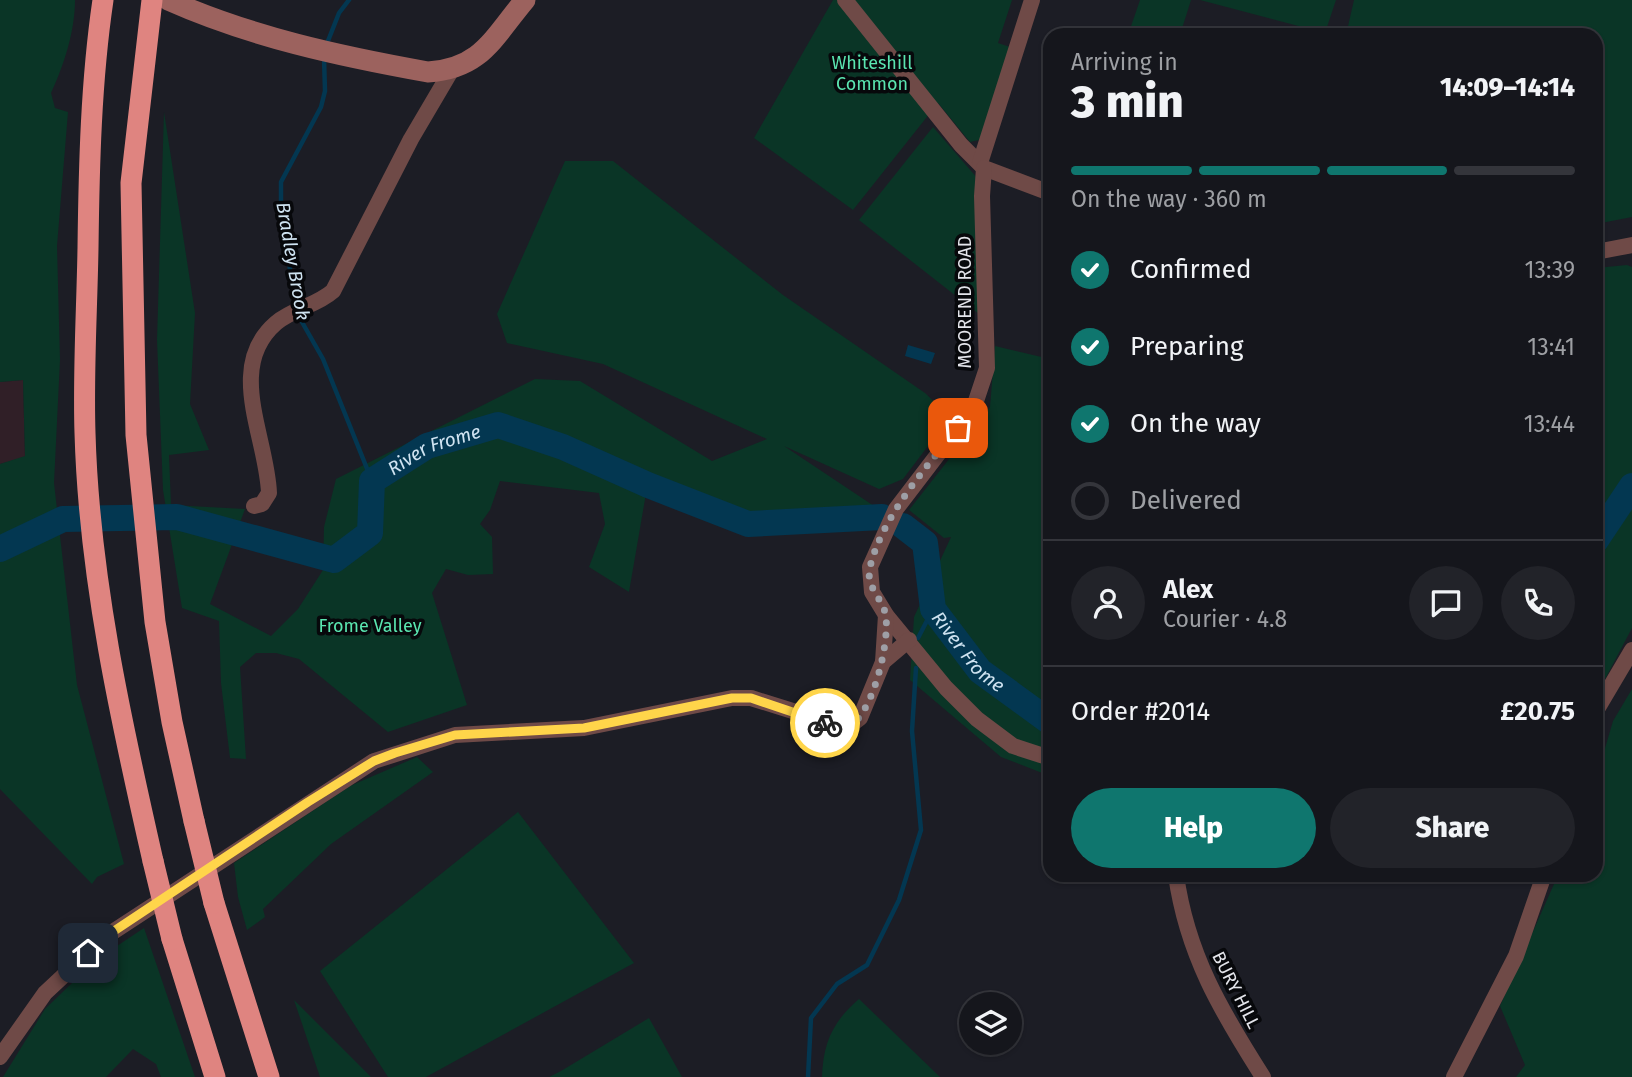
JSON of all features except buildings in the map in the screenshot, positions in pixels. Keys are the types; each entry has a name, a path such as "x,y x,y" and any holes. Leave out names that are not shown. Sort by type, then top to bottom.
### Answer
{"highway":[{"path":"103,0 89,177 85,433 93,532 126,740 153,861 172,939 215,1077"},
{"path":"152,0 131,183 136,435 155,622 172,722 214,903 269,1077"}],"main road":[{"path":"169,0 219,22 295,44 428,72 451,71 468,65 525,0"}],"street":[{"path":"845,0 961,145 982,165 1043,190"},
{"name":"MOOREND ROAD","path":"909,640 886,615 872,592 870,567 896,509 974,407 987,368 982,165 1032,0"},
{"path":"254,506 262,504 269,493 254,412 250,361 261,340 295,309 322,300 333,291 411,139 451,71"},
{"path":"1603,251 1632,245"},
{"path":"0,1057 45,993 105,937 374,761 455,735 584,728 732,698 751,698 847,728 860,718 883,662 886,615"},
{"path":"883,662 909,640 946,688 977,719 1013,746 1043,756"},
{"path":"1603,699 1632,650"},
{"name":"BURY HILL","path":"1177,882 1181,911 1201,971 1263,1077"},
{"path":"1454,1077 1516,956 1542,882"}],"shaded area":[{"path":"23,380 25,457 0,464 0,382"}],"green space":[{"path":"0,0 75,0 68,48 51,93 55,108 68,112 57,246 60,360 54,483 77,685 124,864 97,877 92,884 0,789 0,464 25,456 23,380 0,382"},
{"name":"Whiteshill Common","path":"833,0 1012,0 998,43 1010,47 987,129 979,140 970,142 938,103 853,210 754,138"},
{"path":"1140,0 1191,0 1182,28 1130,28"},
{"path":"1200,0 1336,0 1327,28 1306,28"},
{"path":"1354,0 1632,0 1632,217 1603,223 1603,28 1348,28"},
{"name":"Frome Valley","path":"164,112 195,313 190,404 209,450 169,455 171,505 245,509 210,604 271,636 298,609 323,570 324,527 336,479 535,379 580,381 712,461 767,439 603,364 507,343 497,314 565,161 613,161 783,295 925,393 950,417 903,479 879,489 784,446 874,506 738,516 648,482 629,592 589,567 605,524 599,493 500,481 490,510 480,524 492,537 493,574 468,575 446,569 432,593 467,705 388,732 299,659 276,653 256,653 240,667 246,759 230,758 221,683 219,621 182,608 163,490 157,340"},
{"path":"933,127 978,179 979,314 859,220"},
{"path":"1603,267 1632,267 1632,628 1603,683"},
{"path":"995,346 1043,357 1043,773 1001,757 910,680 914,617 951,537 944,538 909,510 990,407"},
{"path":"1632,689 1632,1077 1516,1077 1525,1065 1500,1006 1555,882 1603,882 1603,755 1613,721"},
{"path":"417,757 433,772 331,844 263,909 265,917 247,930 238,897 234,863 350,786"},
{"path":"518,812 634,963 426,1077 388,1077 320,971"},
{"path":"144,928 195,1077 161,1077 156,1064 133,1049 106,1077 3,1077 45,1009 96,960"},
{"path":"859,999 940,1077 822,1077 831,1034 842,1016"},
{"path":"294,1000 371,1077 320,1077"},
{"path":"649,1018 682,1077 549,1077 561,1071"}],"water":[{"path":"908,345 935,353 931,364 905,356"}],"waterway":[{"name":"Bradley Brook","path":"326,46 339,13 349,0"},
{"name":"Bradley Brook","path":"296,307 281,213 281,182 321,107 325,91 324,58"},
{"name":"Bradley Brook","path":"298,315 323,359 372,481"},
{"name":"River Frome","path":"0,549 63,519 177,517 334,560 370,533 372,481 427,446 498,425 563,447 648,485 748,524 882,517"},
{"name":"River Frome","path":"1603,530 1632,486"},
{"name":"River Frome","path":"903,526 925,543 933,609 980,671 1043,717"},
{"path":"918,638 933,609"},
{"path":"808,1077 811,1018 837,984 867,965 899,900 921,830 912,731 916,668"}],"way so far":[{"path":"825,723 847,728 860,718 883,662 886,615 872,592 870,567 896,509 958,428"}],"route":[{"path":"88,953 105,937 308,802 374,761 400,751 455,735 584,728 625,721 713,699 751,698 825,723"}]}
